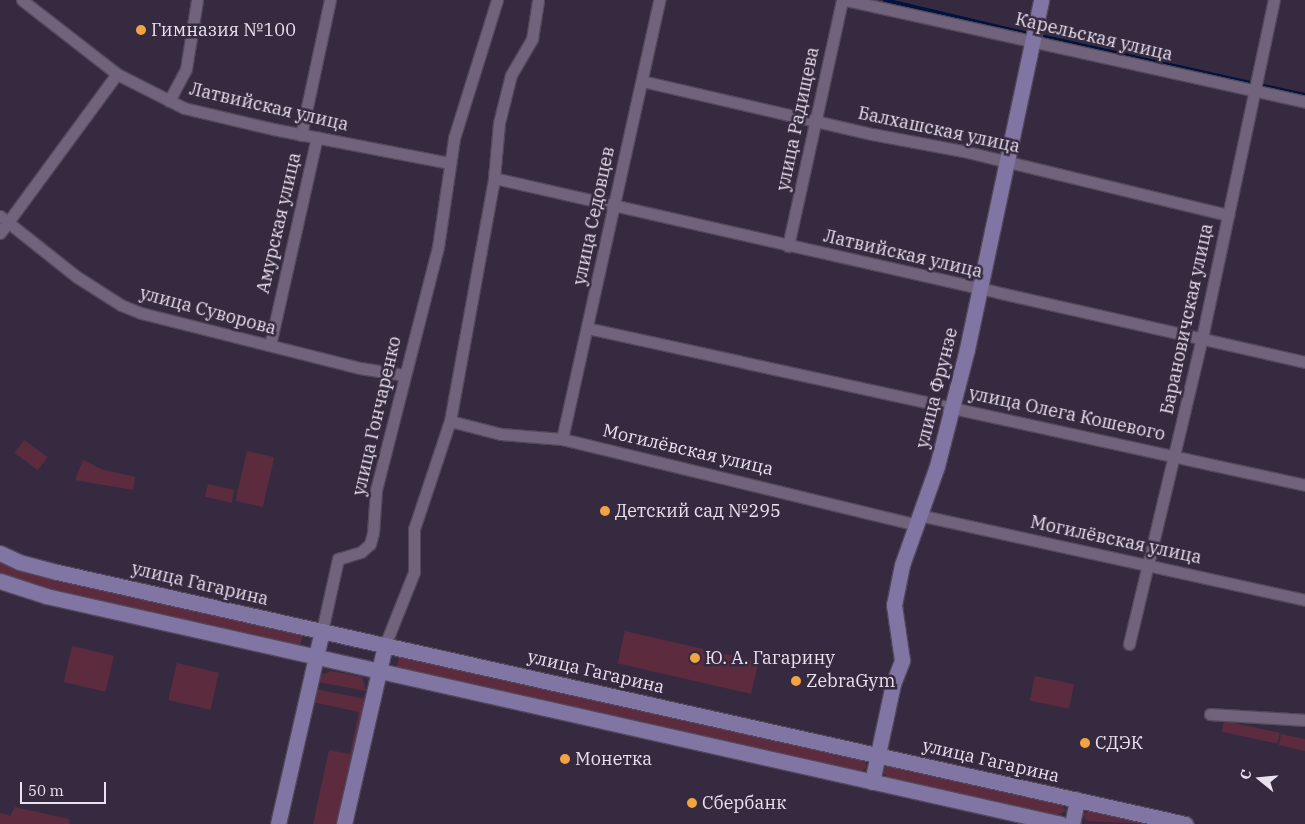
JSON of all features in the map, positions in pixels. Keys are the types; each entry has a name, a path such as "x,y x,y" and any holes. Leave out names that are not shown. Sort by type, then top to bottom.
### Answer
{"main road":[{"name":"улица Фрунзе","path":"872,782 893,684 902,660 894,605 902,565 918,520 952,408 980,289 1004,162 1041,0"},
{"name":"улица Гагарина","path":"0,553 31,566 1185,824"},
{"path":"0,581 41,595 1061,824"},
{"name":"улица Гончаренко","path":"278,824 322,631"},
{"path":"344,824 385,644"},
{"path":"1072,824 1078,800"}],"street":[{"name":"Латвийская улица","path":"22,0 117,74 170,102 200,112 301,135 449,163"},
{"path":"170,102 186,69 197,0"},
{"path":"301,135 330,0"},
{"name":"улица Гончаренко","path":"322,631 338,559 361,552 370,544 373,533 376,490 438,247 449,163 497,0"},
{"path":"385,644 414,572 414,530 450,421 494,178 499,123 509,83 532,39 538,0"},
{"name":"улица Седовцев","path":"562,439 659,0"},
{"name":"улица Радищева","path":"788,246 842,0"},
{"name":"Карельская улица","path":"846,0 1305,102"},
{"name":"Барановичская улица","path":"1129,644 1202,338 1253,90 1274,0"},
{"path":"0,234 4,219 117,74"},
{"name":"Балхашская улица","path":"642,81 815,121 963,150 1004,162 1228,214"},
{"name":"Амурская улица","path":"270,346 317,137"},
{"name":"Латвийская улица","path":"494,178 614,207 1305,362"},
{"name":"улица Суворова","path":"4,219 77,277 121,305 270,346 360,368 404,375"},
{"name":"улица Олега Кошевого","path":"588,328 1305,485"},
{"name":"Могилёвская улица","path":"450,421 501,434 562,439 918,520 1149,565 1305,600"},
{"path":"1210,714 1305,720"}],"shaded area":[{"path":"24,440 47,457 38,470 15,453"},
{"path":"247,451 274,457 263,507 236,501"},
{"path":"83,460 101,469 135,477 133,490 75,480"},
{"path":"208,484 234,490 231,503 205,497"},
{"path":"0,563 22,571 303,635 300,645 34,585 0,572"},
{"path":"625,631 758,662 751,694 618,663"},
{"path":"72,646 114,656 106,692 64,682"},
{"path":"399,657 864,760 867,767 862,771 397,667"},
{"path":"177,663 219,673 210,710 168,700"},
{"path":"331,671 362,677 366,691 318,682 321,675"},
{"path":"1035,676 1074,684 1069,709 1030,700"},
{"path":"315,689 365,699 340,824 313,824 329,750 350,754 359,712 313,702"},
{"path":"1224,721 1280,733 1277,744 1222,732"},
{"path":"1281,734 1305,739 1305,751 1279,745"},
{"path":"886,766 1062,805 1066,811 1058,815 888,777 883,773"},
{"path":"15,807 69,819 70,824 0,824 0,813 10,816"},
{"path":"1089,811 1147,824 1087,821 1082,815"}],"waterway":[{"path":"885,0 1029,34"},
{"path":"1036,35 1305,95"}],"place":[{"name":"Гимназия №100","path":"141,30"},
{"name":"Детский сад №295","path":"605,511"},
{"name":"Ю. А. Гагарину","path":"695,658"},
{"name":"ZebraGym","path":"796,681"},
{"name":"СДЭК","path":"1085,743"},
{"name":"Монетка","path":"565,759"},
{"name":"Сбербанк","path":"692,803"}]}
